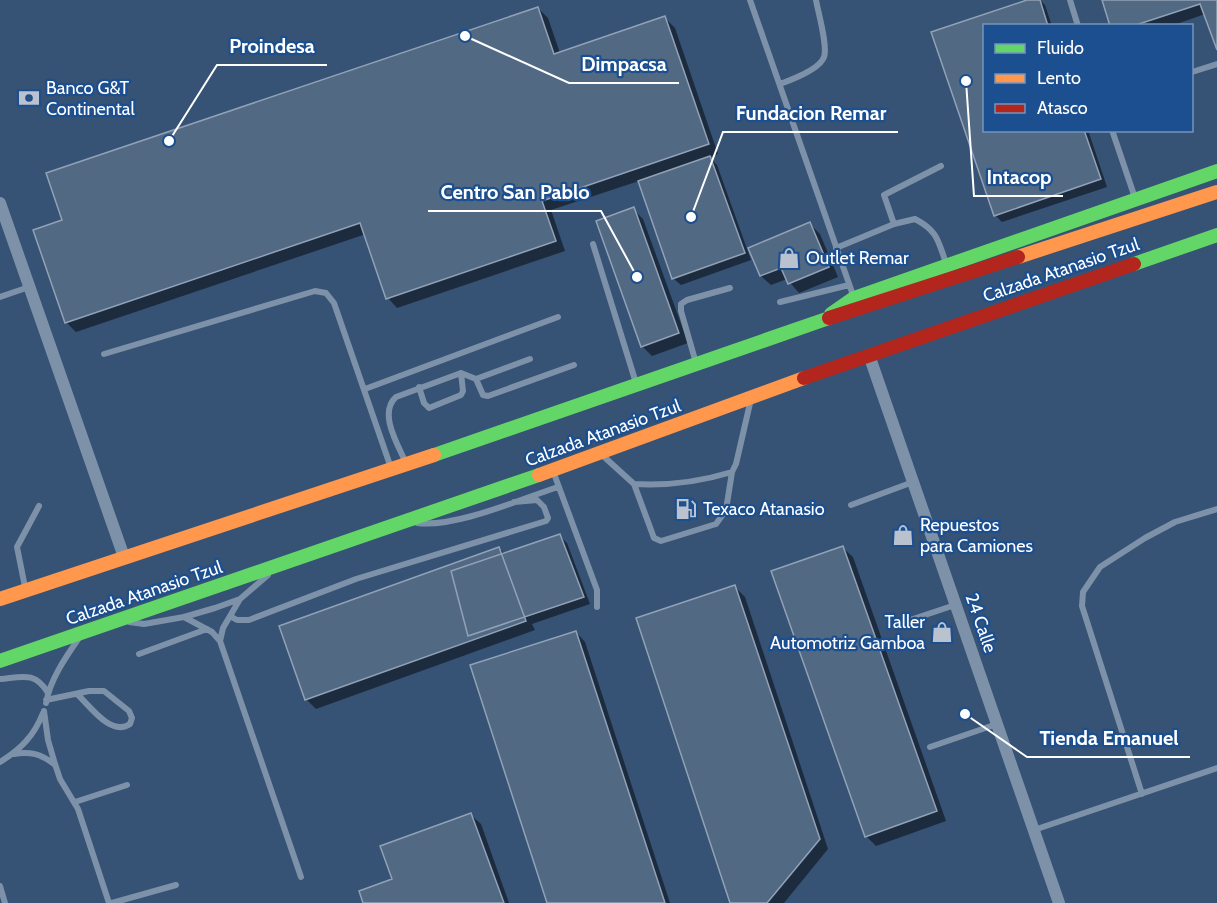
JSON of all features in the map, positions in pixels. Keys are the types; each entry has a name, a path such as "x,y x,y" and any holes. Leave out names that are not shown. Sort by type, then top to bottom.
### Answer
{"main road":[{"name":"Calzada Atanasio Tzul","path":"821,321 854,298 1217,171"},
{"name":"Calzada Atanasio Tzul","path":"0,600 406,464 821,321 1217,192"},
{"name":"Calzada Atanasio Tzul","path":"0,661 408,522 601,454 752,396 1217,235"}],"street":[{"path":"0,203 124,557"},
{"name":"24 Calle","path":"869,355 1059,903"}],"lane":[{"path":"750,0 854,298"},
{"path":"780,84 801,75 818,64 824,57 816,0"},
{"path":"1070,0 1077,24"},
{"path":"1193,71 1217,64"},
{"path":"1113,132 1135,198"},
{"path":"894,224 884,195 941,166"},
{"path":"836,248 894,224 915,219 929,226 937,237 947,265"},
{"path":"593,243 636,384"},
{"path":"780,302 849,285"},
{"path":"0,297 30,287"},
{"path":"696,364 681,304 687,300 730,288"},
{"path":"104,354 315,291 326,294 334,303 391,468"},
{"path":"364,389 558,317"},
{"path":"406,464 388,419 390,406 396,397 461,373 476,379 530,359"},
{"path":"476,379 483,395 488,396 574,365"},
{"path":"419,387 424,403 429,408 461,394 463,391 461,373"},
{"path":"601,454 634,484 654,538 662,540 716,524 726,510 732,472 736,464 752,396"},
{"path":"553,471 597,590 597,607"},
{"path":"634,484 663,486 704,481 732,472"},
{"path":"851,505 913,482"},
{"path":"408,522 431,525 459,520 558,487"},
{"path":"230,616 237,620 249,620 356,579 546,521 548,518 544,507 537,500 514,502"},
{"path":"26,591 17,547 39,506"},
{"path":"1142,794 1082,606 1083,592 1100,567 1145,538 1174,522 1217,508"},
{"path":"220,641 223,628 240,599 278,566"},
{"path":"120,620 144,624 184,617 240,599"},
{"path":"892,626 956,604"},
{"path":"184,617 207,629 220,641 301,877"},
{"path":"139,654 207,629"},
{"path":"0,762 31,738 44,711 47,696 68,654 83,633"},
{"path":"0,679 25,676 34,678 42,683 47,696"},
{"path":"47,696 104,691 129,711 132,718 130,724 124,729 116,728 77,694"},
{"path":"44,711 48,740 55,764 60,778 75,802 111,903 176,885"},
{"path":"930,747 997,724"},
{"path":"13,754 27,752 37,754 55,764"},
{"path":"1034,830 1217,768"},
{"path":"75,802 127,785"},
{"path":"0,886 5,903"}],"building":[{"path":"1027,0 1040,0 1047,24 983,24 983,132 1085,132 1101,179 994,216 931,32"},
{"path":"1102,0 1217,0 1217,50 1200,4 1139,24 1109,24"},
{"path":"538,7 554,54 665,16 709,144 542,201 556,241 386,299 360,223 65,323 33,230 62,220 46,173"},
{"path":"710,156 745,253 672,279 638,181"},
{"path":"634,207 679,333 641,347 596,221"},
{"name":"Outlet Remar","path":"810,222 829,267 788,284 781,268 760,276 748,248"},
{"path":"560,534 584,597 468,636 451,571"},
{"path":"843,546 937,811 865,837 771,571"},
{"path":"499,547 526,621 305,700 279,626"},
{"path":"735,585 820,839 767,903 730,903 636,618"},
{"path":"576,631 665,903 547,903 470,665"},
{"path":"471,813 504,903 363,903 359,891 392,879 380,846"}],"traffic: fast":[{"path":"831,314 854,298 1217,171"},
{"path":"1134,264 1217,235"},
{"path":"434,455 829,318"},
{"path":"0,661 539,475"}],"traffic: slow":[{"path":"1018,257 1217,192"},
{"path":"539,475 804,378"},
{"path":"0,599 434,455"}],"traffic: jam":[{"path":"829,318 1018,257"},
{"path":"804,378 1134,264"}],"place":[{"name":"Dimpacsa","path":"465,36"},
{"name":"Intacop","path":"966,81"},
{"name":"Banco G&T Continental","path":"29,98"},
{"name":"Proindesa","path":"169,141"},
{"name":"Fundacion Remar","path":"691,217"},
{"name":"Outlet Remar","path":"789,258"},
{"name":"Centro San Pablo","path":"637,277"},
{"name":"Texaco Atanasio","path":"686,509"},
{"name":"Repuestos para Camiones","path":"903,535"},
{"name":"Taller Automotriz Gamboa","path":"942,632"},
{"name":"Tienda Emanuel","path":"965,714"}]}
